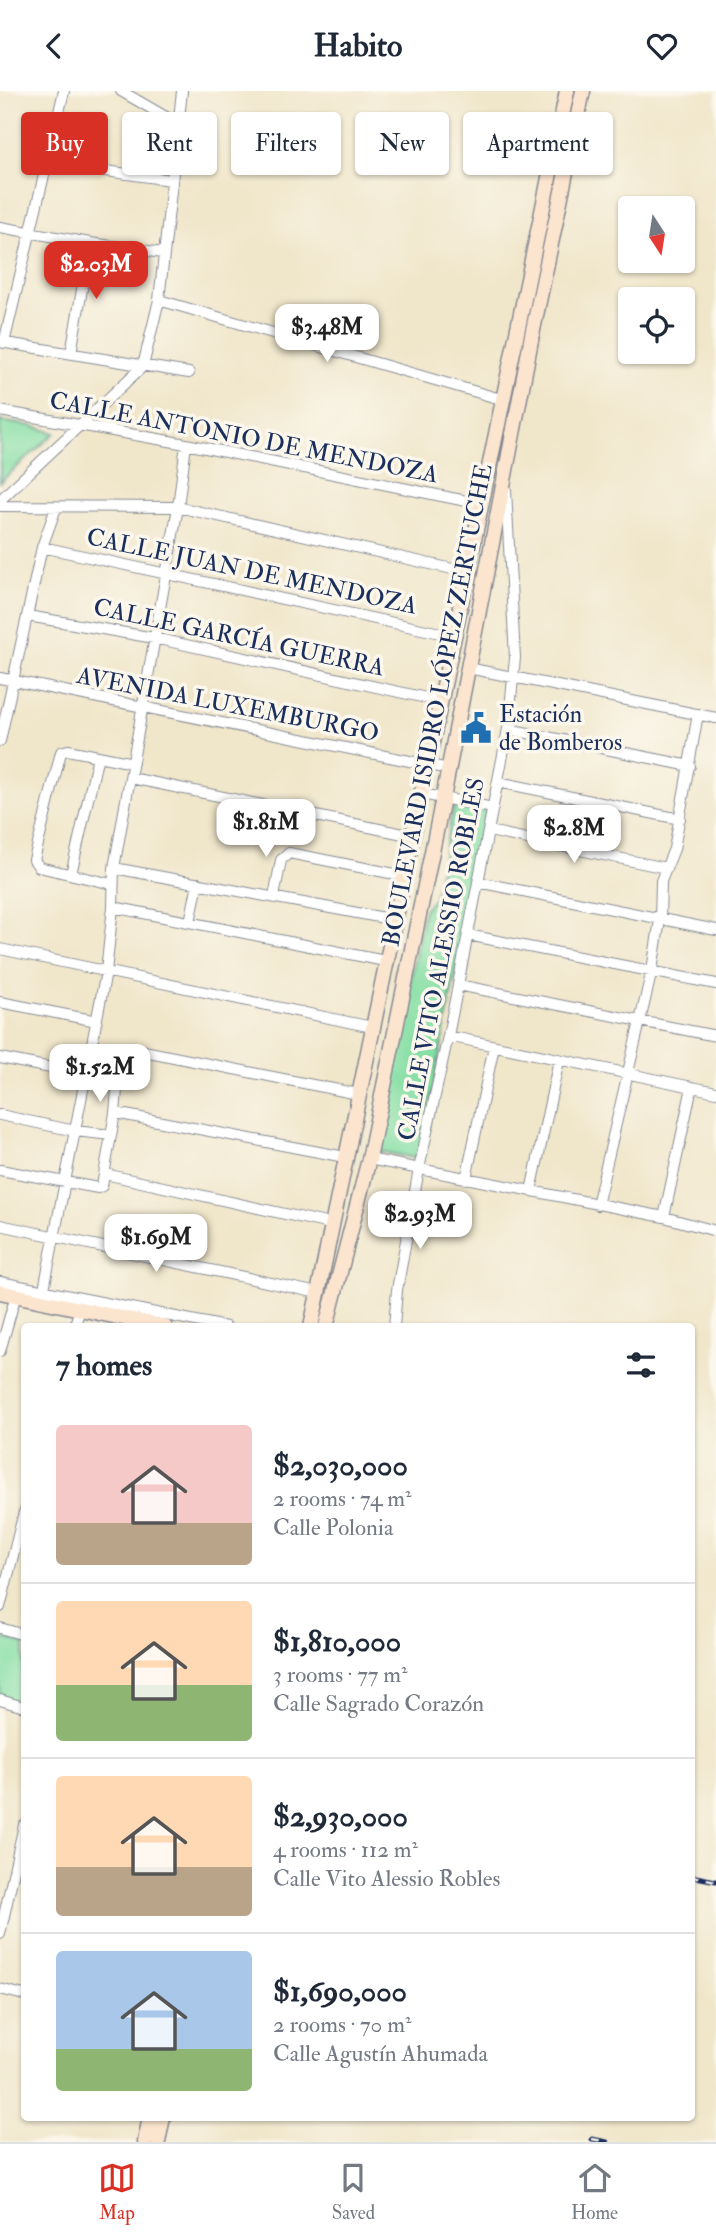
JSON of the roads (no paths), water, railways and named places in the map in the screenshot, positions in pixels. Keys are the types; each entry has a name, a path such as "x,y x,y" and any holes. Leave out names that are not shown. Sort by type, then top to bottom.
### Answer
{"main road":[{"name":"BOULEVARD ISIDRO LÓPEZ ZERTUCHE","path":"312,1323 330,1224 536,243 575,92"},
{"name":"BOULEVARD ISIDRO LÓPEZ ZERTUCHE","path":"327,1323 369,1159 449,769 551,247 575,92"},
{"path":"536,243 551,247"},
{"path":"0,1292 17,1290 82,1303 141,1319"},
{"path":"145,2142 149,2121"},
{"path":"158,2142 162,2121"}],"street":[{"path":"59,112 64,91"},
{"path":"121,91 157,112"},
{"path":"179,112 182,91"},
{"path":"108,171 171,180"},
{"path":"45,175 2,343 189,373"},
{"path":"0,500 143,366 159,300 172,175"},
{"path":"0,227 163,253"},
{"path":"71,353 90,243"},
{"path":"159,300 504,400"},
{"name":"CALLE ANTONIO DE MENDOZA","path":"0,411 186,444 481,504"},
{"path":"44,1289 106,972 114,868 178,507 186,444"},
{"name":"CALLE VITO ALESSIO ROBLES","path":"394,1323 397,1290 419,1169 508,729 514,678 506,472"},
{"path":"0,506 178,507 466,572"},
{"path":"0,741 42,547 56,508"},
{"name":"CALLE JUAN DE MENDOZA","path":"42,547 454,636"},
{"name":"CALLE GARCÍA GUERRA","path":"28,616 153,638 440,701"},
{"path":"468,668 716,718"},
{"name":"AVENIDA LUXEMBURGO","path":"0,678 141,709 449,769"},
{"path":"597,1205 652,970 660,920 661,881 674,849 698,714"},
{"path":"508,729 690,766"},
{"path":"112,884 39,867 34,860 59,754 68,750 133,763"},
{"path":"71,874 98,756"},
{"path":"131,778 413,836"},
{"path":"498,782 680,818"},
{"path":"422,794 493,808"},
{"path":"489,831 666,869"},
{"path":"274,897 281,860 289,853 405,876"},
{"path":"114,868 395,920"},
{"path":"478,882 716,930"},
{"path":"190,922 198,883"},
{"path":"113,907 385,961"},
{"path":"468,935 716,983"},
{"path":"0,949 372,1027"},
{"path":"458,985 716,1036"},
{"path":"0,1002 97,1021"},
{"path":"448,1036 716,1092"},
{"path":"466,1179 494,1046"},
{"path":"0,1170 98,1188 105,1179 120,1055 129,1048 358,1094"},
{"path":"0,1058 117,1081"},
{"path":"531,1191 559,1060"},
{"path":"664,1217 692,1087"},
{"path":"115,1113 345,1157"},
{"path":"0,1115 75,1131 111,1135"},
{"path":"369,1159 664,1217 716,1231"},
{"path":"105,1179 330,1224"},
{"path":"0,1225 318,1293"},
{"path":"0,1282 17,1290 44,1289 82,1303 75,1323"},
{"path":"0,1351 17,1290"},
{"path":"141,1319 192,1323"},
{"path":"0,1607 21,1524"},
{"path":"0,1628 21,1634"},
{"path":"0,1700 21,1706"},
{"path":"0,1934 21,1839"},
{"path":"0,1989 21,1994"}],"railway":[{"path":"695,1877 716,1881"},
{"path":"592,2139 607,2142"}],"place":[{"name":"Estación de Bomberos","path":"476,728"}]}
